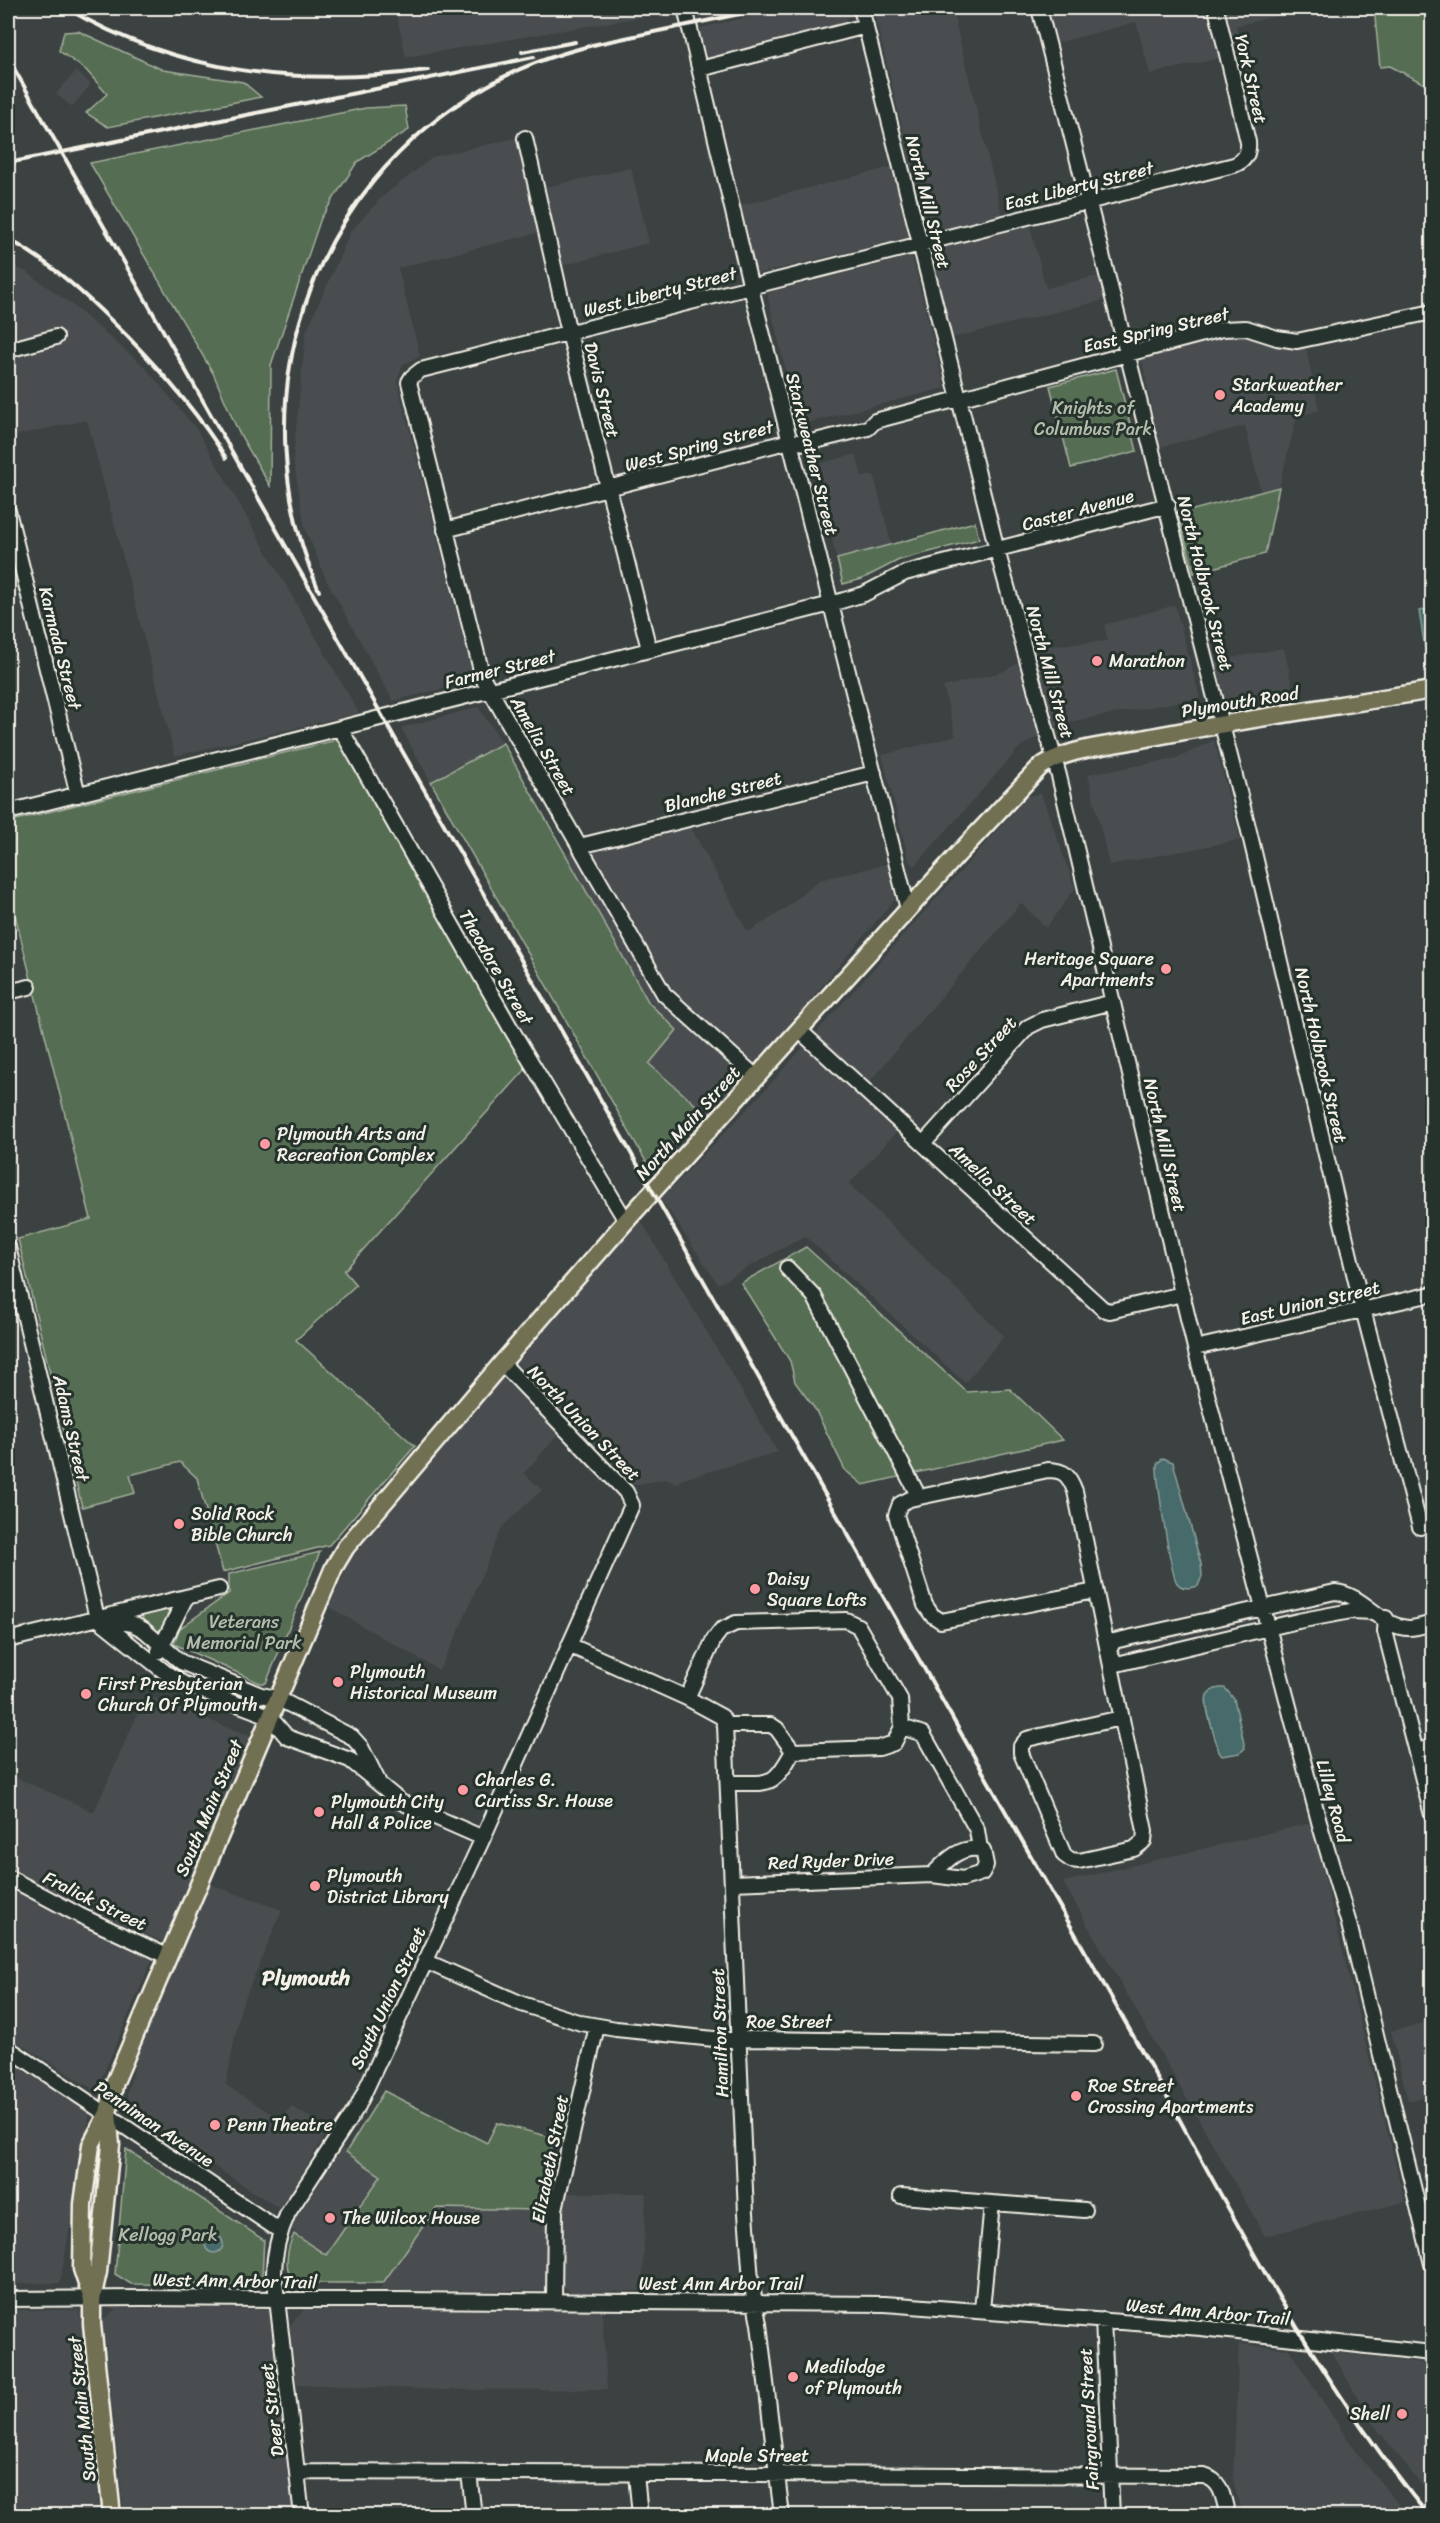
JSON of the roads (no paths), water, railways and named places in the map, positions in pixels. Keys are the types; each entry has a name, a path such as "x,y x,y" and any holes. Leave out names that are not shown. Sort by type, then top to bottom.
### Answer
{"main road":[{"name":"Plymouth Road","path":"1054,757 1095,747 1221,724 1432,690"},
{"name":"North Main Street","path":"364,1526 626,1221 1025,782 1054,757"},
{"name":"South Main Street","path":"112,2516 92,2324 92,2299 98,2272 111,2145 108,2113 115,2082 334,1567 364,1526"}],"street":[{"name":"Starkweather Street","path":"685,8 751,288 908,909"},
{"name":"North Mill Street","path":"861,8 997,550 1054,757 1196,1348"},
{"name":"North Holbrook Street","path":"1039,8 1168,505 1363,1308 1420,1527"},
{"name":"York Street","path":"1216,8 1248,142 1244,157"},
{"path":"700,69 866,26"},
{"name":"Davis Street","path":"525,138 569,333 650,649"},
{"name":"East Liberty Street","path":"920,245 1234,165 1244,157"},
{"name":"West Liberty Street","path":"412,377 421,370 920,245"},
{"name":"East Spring Street","path":"959,399 1222,329 1246,328 1277,338 1297,340 1432,312"},
{"path":"8,350 56,337"},
{"name":"Amelia Street","path":"412,377 410,388 483,678 664,994 756,1077"},
{"name":"West Spring Street","path":"445,530 790,441 807,443 868,428 875,421 959,399"},
{"name":"Caster Avenue","path":"997,550 1168,505"},
{"name":"Karmada Street","path":"8,511 78,795"},
{"name":"Farmer Street","path":"8,812 831,604 864,594 906,573 997,550"},
{"name":"Theodore Street","path":"340,728 510,1027 626,1221"},
{"name":"Blanche Street","path":"580,846 874,773"},
{"path":"8,992 29,987"},
{"name":"Rose Street","path":"923,1144 1028,1027 1042,1020 1113,1002"},
{"name":"Amelia Street","path":"799,1030 1106,1311 1182,1294"},
{"name":"Adams Street","path":"8,1247 97,1618"},
{"path":"787,1268 814,1296 919,1497"},
{"name":"East Union Street","path":"1196,1348 1432,1294"},
{"name":"Lilley Road","path":"1196,1348 1349,1924 1430,2244 1432,2264"},
{"name":"North Union Street","path":"502,1363 630,1496 631,1510 615,1544"},
{"path":"1095,1591 941,1621 932,1615 925,1605 896,1515 900,1504 919,1497 1048,1470 1061,1470 1070,1478 1076,1491 1145,1831 1143,1841 1134,1849 1079,1861 1071,1860 1065,1855 1060,1845 1021,1753 1021,1746 1027,1739 1121,1719"},
{"name":"South Union Street","path":"278,2300 274,2260 280,2231 288,2213 358,2106 483,1838 615,1544"},
{"path":"8,1640 219,1589"},
{"path":"1108,1652 1114,1641 1335,1593 1356,1597 1379,1615 1397,1625 1409,1628 1432,1623"},
{"path":"153,1661 186,1597"},
{"path":"1108,1652 1117,1664 1351,1611 1379,1615"},
{"path":"1379,1615 1432,1815"},
{"path":"97,1618 133,1624 163,1645 181,1662 261,1695 277,1698 352,1737 361,1747 379,1783"},
{"path":"97,1618 166,1673 184,1684 269,1716 287,1737 350,1760 401,1802 483,1838"},
{"path":"687,1698 714,1639 722,1629 736,1623 846,1620 858,1626 900,1699 903,1726 894,1743 879,1748 793,1751"},
{"path":"569,1645 687,1698 722,1717 725,1725 771,1725 777,1729 793,1751"},
{"name":"Hamilton Street","path":"725,1725 747,2222 782,2516"},
{"path":"903,1726 923,1734 977,1830 980,1849 964,1849 932,1875"},
{"path":"1416,1750 1432,1747"},
{"path":"728,1783 769,1782 776,1779 793,1751"},
{"name":"Red Ryder Drive","path":"732,1883 932,1875 963,1879 982,1873 986,1866 986,1857 980,1849"},
{"name":"Fralick Street","path":"8,1877 79,1915 167,1956"},
{"name":"Roe Street","path":"425,1961 540,2011 597,2026 738,2040 1094,2044"},
{"name":"Elizabeth Street","path":"554,2301 555,2209 597,2026"},
{"name":"Penniman Avenue","path":"8,2048 108,2113 280,2231"},
{"path":"901,2196 1085,2210"},
{"path":"982,2310 992,2203"},
{"name":"West Ann Arbor Trail","path":"8,2299 875,2304 982,2310 1202,2328 1432,2353"},
{"name":"Deer Street","path":"278,2300 302,2516"},
{"name":"Fairground Street","path":"1103,2320 1113,2516"},
{"name":"Maple Street","path":"297,2472 1204,2476 1216,2481 1221,2490 1228,2516"},
{"path":"469,2473 474,2516"},
{"path":"636,2474 640,2516"}],"water":[{"path":"1432,608 1432,659 1427,660 1419,611"},
{"path":"1163,1458 1173,1462 1201,1564 1202,1576 1198,1586 1184,1588 1177,1583 1174,1576 1157,1473 1157,1464"},
{"path":"1225,1688 1234,1699 1245,1748 1240,1753 1222,1756 1210,1723 1206,1700 1210,1692"},
{"path":"214,2235 220,2238 223,2244 220,2250 214,2253 208,2250 205,2244 208,2238"}],"railway":[{"path":"66,8 109,30 152,48 196,61 241,70 333,77 428,70"},
{"path":"592,45 768,8"},
{"path":"522,52 575,42"},
{"path":"319,591 295,519 285,447 289,375 305,306 333,241 373,181 425,129 487,86 514,72 557,55 601,43"},
{"path":"8,163 534,57"},
{"path":"8,58 1152,2069 1247,2242 1314,2355 1350,2410 1388,2464 1429,2516"},
{"path":"8,239 56,271 86,296 128,337 180,394 226,458"}],"place":[{"name":"Starkweather Academy","path":"1220,395"},
{"name":"Marathon","path":"1097,661"},
{"name":"Heritage Square Apartments","path":"1166,969"},
{"name":"Plymouth Arts and Recreation Complex","path":"265,1144"},
{"name":"Solid Rock Bible Church","path":"179,1524"},
{"name":"Daisy Square Lofts","path":"755,1589"},
{"name":"Plymouth Historical Museum","path":"338,1682"},
{"name":"First Presbyterian Church Of Plymouth","path":"86,1694"},
{"name":"Charles G. Curtiss Sr. House","path":"463,1790"},
{"name":"Plymouth City Hall & Police","path":"319,1812"},
{"name":"Plymouth District Library","path":"315,1886"},
{"name":"Roe Street Crossing Apartments","path":"1076,2096"},
{"name":"Penn Theatre","path":"215,2125"},
{"name":"The Wilcox House","path":"330,2218"},
{"name":"Medilodge of Plymouth","path":"793,2377"},
{"name":"Shell","path":"1402,2414"}],"district":[{"name":"Plymouth","path":"306,1978"}],"park label":[{"name":"Knights of Columbus Park","path":"1093,418"},
{"name":"Veterans Memorial Park","path":"244,1632"},
{"name":"Kellogg Park","path":"168,2235"}]}
